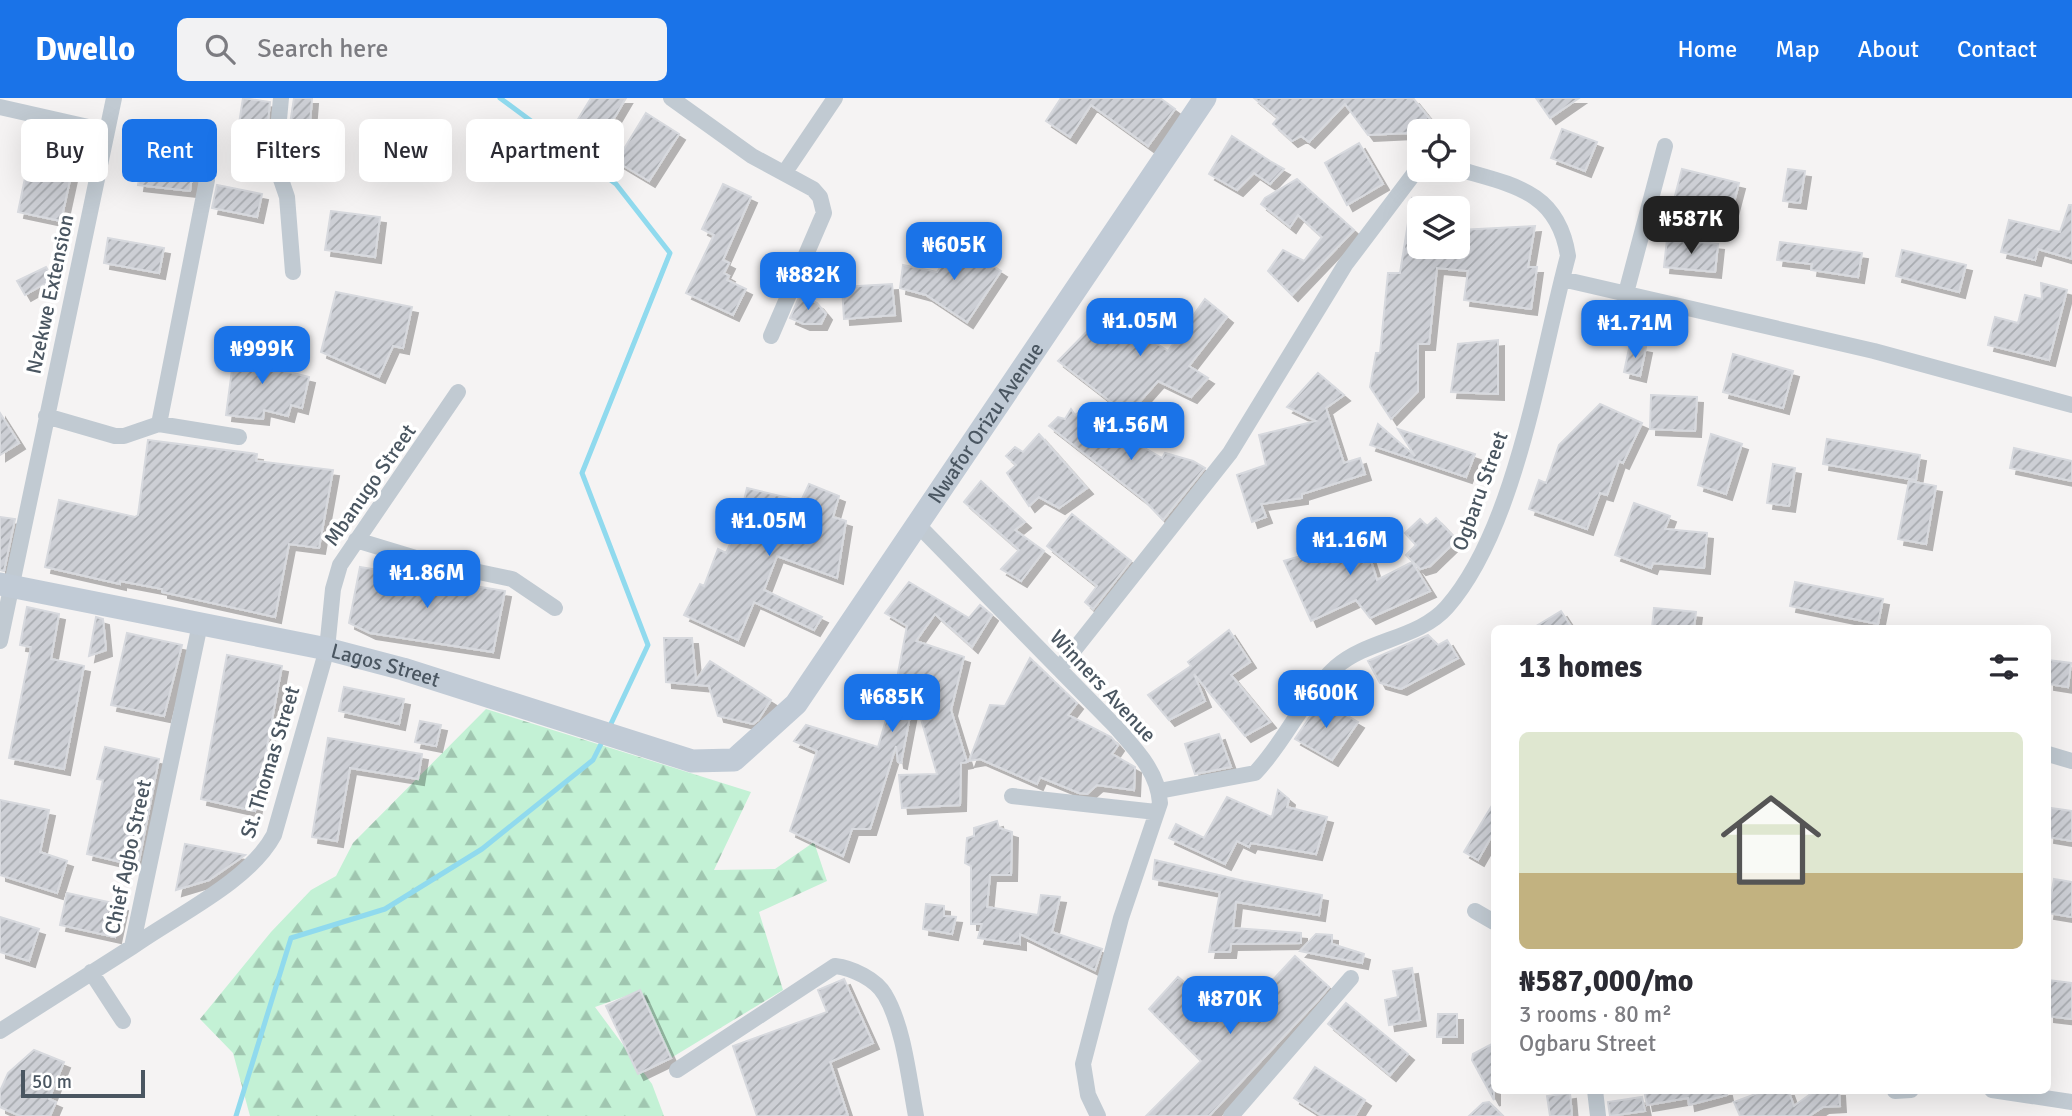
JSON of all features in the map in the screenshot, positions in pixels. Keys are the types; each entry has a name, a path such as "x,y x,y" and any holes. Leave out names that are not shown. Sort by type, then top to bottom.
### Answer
{"street":[{"name":"Nzekwe Extension","path":"108,123 114,98"},
{"path":"281,98 275,162 287,197 293,272"},
{"path":"671,98 732,143 813,189 820,197 824,213 771,336"},
{"path":"785,172 835,98"},
{"name":"Nwafor Orizu Avenue","path":"757,742 796,704 1205,98"},
{"path":"0,107 53,119"},
{"path":"1626,293 1665,146"},
{"name":"Ogbaru Street","path":"1159,791 1255,773 1337,666 1355,653 1429,622 1446,609 1474,568 1506,490 1524,435 1568,256 1556,216 1544,203 1523,190 1470,173"},
{"name":"Nzekwe Extension","path":"0,641 5,585 46,416 95,182"},
{"path":"159,424 207,182"},
{"path":"1059,669 1230,453 1345,265 1408,182"},
{"path":"1562,279 1874,351 2072,405"},
{"name":"Mbanugo Street","path":"327,649 333,589 340,565 458,393"},
{"path":"46,416 115,436 132,434 159,424 239,437"},
{"name":"Winners Avenue","path":"916,523 1142,757 1159,791"},
{"path":"356,540 422,560 512,579 555,608"},
{"name":"Lagos Street","path":"5,585 327,649 403,668 692,761 734,760 757,742"},
{"name":"Chief Agbo Street","path":"0,1031 132,947 200,624"},
{"name":"St. Thomas Street","path":"132,947 194,906 264,852 274,835 327,649"},
{"path":"2051,755 2072,761"},
{"path":"1098,1116 1088,1096 1083,1064 1121,918 1156,812 1159,791"},
{"path":"1012,796 1156,812"},
{"path":"1475,911 1491,920"},
{"path":"677,1070 835,966 849,968 885,995 900,1037 916,1116"},
{"path":"91,972 123,1021"},
{"path":"1231,1116 1351,978"},
{"path":"1595,1094 1598,1116"},
{"path":"2019,1094 2072,1102"}],"green space":[{"path":"486,709 751,792 714,870 775,869 814,842 827,881 759,912 783,990 671,1058 640,991 595,1007 652,1084 664,1116 250,1116 233,1053 200,1019 271,932 311,890 336,876 353,843"}],"building":[{"path":"243,98 270,102 268,119 240,119"},
{"path":"294,98 312,98 310,119 291,119"},
{"path":"591,98 626,98 614,119 578,119"},
{"path":"1061,98 1160,98 1175,109 1148,146 1091,105 1070,137 1046,121"},
{"path":"1254,98 1413,98 1430,119 1407,119 1407,133 1368,135 1345,104 1309,142 1301,136 1292,141 1273,124 1278,118"},
{"path":"1536,98 1579,98 1550,118"},
{"path":"646,113 679,134 649,181 624,166 624,149"},
{"path":"1562,129 1597,142 1585,171 1551,158"},
{"path":"1232,136 1284,169 1270,184 1254,173 1237,190 1209,174"},
{"path":"1359,143 1383,184 1347,205 1325,163"},
{"path":"1682,169 1739,183 1728,225 1671,211"},
{"path":"1788,169 1805,171 1800,203 1783,201"},
{"path":"1297,179 1354,230 1292,295 1268,271 1283,250 1304,261 1322,237 1298,215 1290,227 1261,204 1265,198"},
{"path":"24,182 70,182 61,221 18,212"},
{"path":"138,182 191,182 190,191 138,185"},
{"path":"723,184 751,197 723,260 729,263 724,273 729,276 727,280 746,289 733,315 686,293 714,235 702,229"},
{"path":"217,185 262,194 257,217 212,208"},
{"path":"2069,205 2072,205 2072,259 2038,249 2035,260 2001,252 2009,220 2060,232"},
{"path":"331,211 380,217 375,257 325,250"},
{"path":"1535,226 1528,267 1537,267 1531,309 1464,300 1468,271 1437,268 1429,344 1418,344 1418,391 1391,419 1370,387 1376,353 1380,353 1388,273 1400,273 1407,229 1407,259 1470,259 1470,229"},
{"path":"108,238 164,248 159,273 104,263"},
{"path":"1667,239 1718,244 1715,272 1664,267"},
{"path":"1780,242 1862,253 1858,277 1811,270 1812,264 1777,260"},
{"path":"957,243 1001,271 967,322 926,295 900,288 903,265 937,272"},
{"path":"1902,250 1966,265 1959,292 1896,276"},
{"path":"46,267 53,279 25,295 17,281"},
{"path":"2041,283 2067,290 2049,360 1988,345 1995,317 2018,323 2025,295 2042,299"},
{"path":"892,284 895,315 844,319 842,287"},
{"path":"336,292 412,307 403,348 393,346 379,377 321,352"},
{"path":"800,295 817,303 826,314 821,324 804,324 790,318"},
{"path":"1205,299 1227,317 1189,366 1208,378 1191,397 1158,381 1128,415 1058,361 1107,311 1168,351"},
{"path":"1498,340 1498,394 1451,392 1458,344"},
{"path":"1630,344 1646,347 1640,376 1624,372"},
{"path":"235,347 272,351 269,367 309,377 302,408 291,405 288,416 264,410 263,419 226,415"},
{"path":"1733,354 1793,371 1783,408 1723,392"},
{"path":"1318,373 1344,395 1326,408 1344,463 1360,458 1365,474 1302,494 1302,498 1261,504 1266,517 1252,522 1237,475 1266,465 1259,435 1316,421 1287,407"},
{"path":"1651,395 1697,397 1695,431 1650,429"},
{"path":"1600,404 1642,423 1623,463 1619,461 1607,495 1600,493 1587,529 1529,509 1539,480 1546,483 1559,445"},
{"path":"1071,409 1075,415 1081,411 1162,458 1165,453 1193,461 1205,468 1163,520 1144,500 1049,426 1058,417 1065,419"},
{"path":"0,413 19,443 0,455"},
{"path":"1378,424 1415,456 1398,429 1475,454 1466,477 1370,445"},
{"path":"1039,434 1087,488 1059,508 1039,497 1029,506 1007,473 1016,465 1006,456 1015,447 1023,452"},
{"path":"1711,434 1742,444 1726,494 1698,485"},
{"path":"1827,439 1920,455 1916,480 1823,464"},
{"path":"148,440 257,454 256,461 333,470 319,548 289,544 275,617 162,592 162,589 120,581 120,584 45,567 59,500 135,517 138,515"},
{"path":"2014,448 2072,461 2072,481 2010,468"},
{"path":"1773,464 1795,468 1789,506 1767,503"},
{"path":"981,481 1025,522 1015,530 1044,551 1021,581 1001,569 1019,550 964,502"},
{"path":"1909,481 1936,486 1926,544 1898,539"},
{"path":"809,484 839,496 833,517 846,521 837,578 777,556 764,590 822,617 814,630 754,602 738,640 684,615 700,584 704,586 718,549 726,553 744,513 741,513 747,488 801,501"},
{"path":"1634,503 1670,516 1665,529 1707,533 1704,568 1653,563 1651,568 1615,555"},
{"path":"1072,514 1131,561 1093,609 1085,602 1097,586 1047,546"},
{"path":"0,517 15,519 4,571 0,570"},
{"path":"1436,518 1457,540 1430,566 1420,569 1406,555 1416,545 1405,533 1420,519 1427,526"},
{"path":"1358,520 1377,580 1412,562 1430,591 1370,618 1356,600 1311,621 1284,561 1332,547 1327,530"},
{"path":"360,567 505,591 493,652 370,633 349,623"},
{"path":"909,582 969,618 980,605 992,615 972,647 935,614 916,641 964,657 951,710 967,762 961,763 960,805 902,808 899,775 937,774 914,695 901,763 898,762 896,746 870,829 852,829 843,856 790,831 817,751 794,741 806,725 878,747 895,689 907,626 885,613"},
{"path":"1795,582 1883,599 1878,624 1790,606"},
{"path":"27,607 59,614 51,659 84,666 64,769 9,758 31,647 20,645"},
{"path":"1654,608 1696,612 1694,625 1652,625"},
{"path":"1561,611 1570,625 1538,625"},
{"path":"96,617 103,619 106,650 89,656"},
{"path":"1229,630 1250,662 1231,675 1270,722 1245,736 1194,674 1205,701 1169,720 1148,695 1191,666 1188,662"},
{"path":"127,633 182,645 164,716 111,705"},
{"path":"1428,635 1438,645 1447,640 1458,658 1401,689 1380,683 1368,661"},
{"path":"664,638 692,638 696,680 710,661 771,700 758,720 753,724 718,716 709,686 666,682"},
{"path":"227,655 282,666 255,811 201,799"},
{"path":"1030,658 1077,703 1068,715 1111,737 1118,745 1112,754 1135,767 1134,790 1097,785 1087,794 1079,793 1040,777 1037,784 980,759 969,761 990,705 1005,706"},
{"path":"2051,660 2071,663 2068,687 2051,684"},
{"path":"344,687 404,699 399,724 339,711"},
{"path":"1321,700 1358,722 1332,760 1295,739"},
{"path":"420,721 441,725 436,746 415,742"},
{"path":"1219,734 1231,767 1195,774 1185,744"},
{"path":"328,738 422,754 418,779 350,768 337,841 312,837"},
{"path":"105,747 159,759 138,866 87,854 103,780 97,779"},
{"path":"1278,790 1289,799 1287,807 1327,817 1316,854 1251,843 1249,847 1237,841 1225,864 1169,838 1176,824 1204,838 1227,797 1272,817"},
{"path":"0,800 49,810 40,852 67,861 57,893 0,875"},
{"path":"1491,807 1491,837 1478,860 1464,852"},
{"path":"2051,808 2072,811 2072,841 2051,838"},
{"path":"997,821 999,828 1012,832 1011,875 990,875 987,907 1038,915 1041,895 1060,897 1052,932 1102,949 1095,970 1020,934 1020,944 978,938 982,924 971,924 971,866 965,863 967,838 974,836 974,828"},
{"path":"185,844 245,855 209,880 176,890"},
{"path":"1155,860 1244,881 1322,895 1319,915 1236,902 1233,928 1301,933 1301,943 1231,944 1230,952 1209,952 1220,892 1153,879"},
{"path":"2054,879 2072,882 2072,917 2051,914"},
{"path":"67,893 122,905 115,937 60,925"},
{"path":"926,904 944,906 944,916 956,917 952,934 923,929"},
{"path":"0,917 39,929 29,961 0,952"},
{"path":"1316,934 1332,935 1332,944 1364,954 1362,963 1300,951"},
{"path":"1295,956 1329,987 1318,1000 1209,1116 1146,1116 1201,1061 1149,1009 1178,977 1233,1023"},
{"path":"1412,968 1420,1020 1389,1025 1385,1000 1398,997 1393,971"},
{"path":"844,979 873,1043 830,1062 848,1116 757,1116 733,1046 827,1012 818,990"},
{"path":"2051,980 2072,983 2072,1019 2051,1016"},
{"path":"640,990 671,1058 638,1074 606,1006"},
{"path":"1346,1003 1408,1054 1390,1075 1328,1024"},
{"path":"1438,1014 1457,1014 1457,1037 1437,1037"},
{"path":"1491,1045 1491,1094 1494,1094 1494,1100 1472,1060 1473,1054"},
{"path":"34,1050 64,1062 49,1099 56,1102 50,1116 20,1116 0,1107 0,1091 8,1073"},
{"path":"1315,1067 1365,1100 1355,1116 1322,1116 1294,1098"},
{"path":"1570,1094 1572,1116 1550,1116 1547,1096"},
{"path":"1645,1094 1727,1095 1689,1105 1688,1098 1647,1105"},
{"path":"1755,1094 1790,1094 1794,1106 1810,1094 1839,1094 1840,1106 1823,1107 1809,1116 1740,1116 1734,1102"},
{"path":"1642,1097 1645,1111 1610,1116 1608,1102"},
{"path":"1489,1102 1503,1116 1469,1116 1483,1103"}],"waterway":[{"path":"500,98 616,184 670,253 582,473 648,645 609,728"},
{"path":"236,1116 291,938 385,909 482,849 593,760 603,740"}]}
